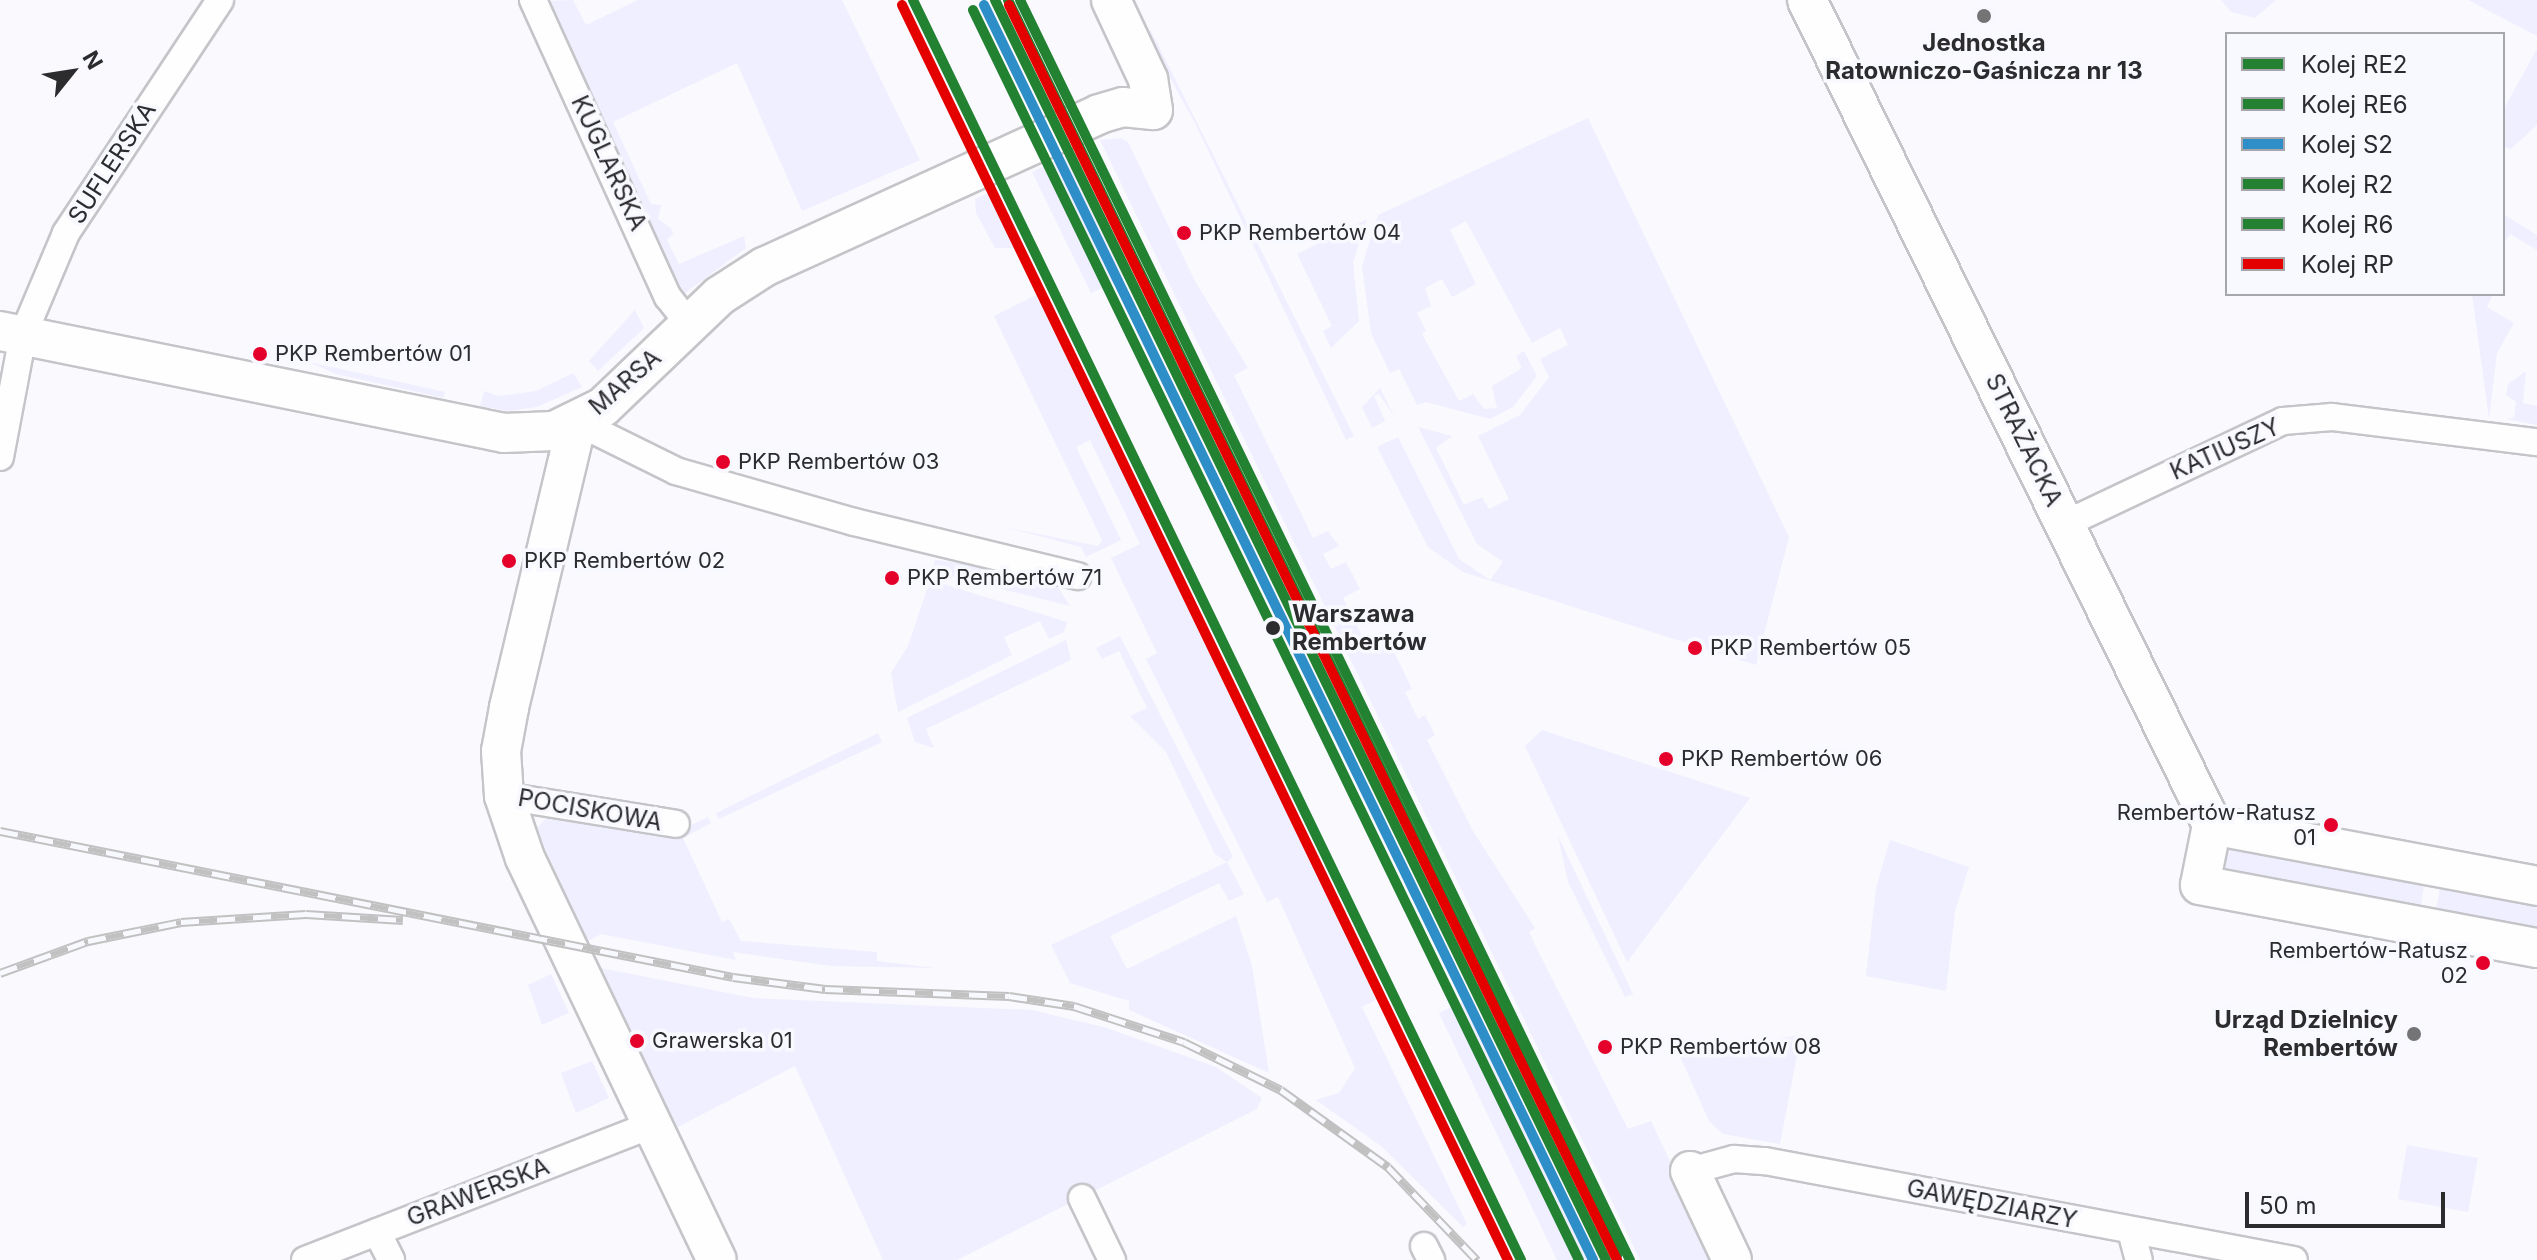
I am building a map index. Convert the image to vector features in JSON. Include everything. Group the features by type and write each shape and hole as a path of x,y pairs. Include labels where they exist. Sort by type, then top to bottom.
{"street":[{"name":"SUFLERSKA","path":"0,457 11,333 66,233 220,0"},
{"name":"KUGLARSKA","path":"533,0 668,297 688,323"},
{"name":"MARSA","path":"11,333 504,433 539,435 577,422 623,391 688,323 736,284 795,251 1099,114 1123,107 1153,110 1148,79 1111,0"},
{"name":"STRAŻACKA","path":"1807,0 2212,825"},
{"name":"KATIUSZY","path":"2065,524 2283,421 2332,417 2537,442"},
{"path":"717,1260 525,858 504,796 501,751 509,708 577,422 676,471 854,522 1078,576"},
{"name":"POCISKOWA","path":"504,796 676,824"},
{"path":"2537,886 2212,825 2200,885 2537,948"},
{"name":"GRAWERSKA","path":"305,1260 652,1125"},
{"name":"GAWĘDZIARZY","path":"1690,1171 1734,1159 1765,1161 2294,1260"},
{"path":"1690,1171 1732,1260"},
{"path":"1082,1198 1112,1260"},
{"path":"2131,1231 2139,1260"},
{"path":"377,1232 391,1260"}],"shaded area":[{"path":"573,0 586,25 638,0 842,0 920,160 802,211 737,63 613,122 651,204 661,205 658,219 671,228 673,234 667,240 679,264 744,236 746,248 680,297 546,1"},
{"path":"2221,0 2276,0 2255,18 2231,12"},
{"path":"2468,0 2537,0 2537,36"},
{"path":"1151,31 1354,436 1346,440 1195,123 1145,33"},
{"path":"2537,49 2537,125 2511,149 2505,148 2505,106"},
{"path":"1588,118 1789,537 1756,665 1463,572 1428,547 1377,447 1398,437 1459,559 1490,580 1503,562 1477,544 1418,427 1452,436 1436,448 1464,505 1482,497 1489,509 1509,499 1478,436 1520,415 1549,377 1540,359 1568,345 1560,328 1532,343 1466,221 1450,230 1476,284 1452,297 1442,279 1425,288 1431,306 1417,313 1426,331 1422,334 1459,401 1473,394 1484,409 1497,408 1492,386 1522,368 1516,356 1524,351 1537,376 1513,407 1490,419 1426,402 1417,405 1399,369 1390,373 1371,333 1362,266 1378,215"},
{"path":"1121,138 1128,142 1195,281 1248,368 1234,375 1313,538 1328,531 1339,546 1323,554 1331,569 1346,562 1360,589 1343,598 1364,640 1384,631 1412,689 1405,692 1418,719 1425,715 1435,735 1427,740 1473,831 1535,928 1529,932 1628,1129 1651,1121 1717,1260 1640,1260 1100,140"},
{"path":"1065,156 1124,278 1091,293 1032,172"},
{"path":"997,189 1381,997 1362,1007 1467,1224 1463,1227 1381,1146 1316,1100 1339,1093 1355,1068 1278,897 1267,902 1146,659 1157,653 1111,558 1140,544 1090,440 1076,447 1121,540 1086,557 1081,547 1004,527 1098,546 1102,540 994,316 1040,293 1018,248 995,248 976,213 975,199"},
{"path":"2505,215 2537,235 2537,250 2510,234 2505,242"},
{"path":"1367,219 1353,263 1359,321 1331,348 1323,331 1332,326 1297,254"},
{"path":"2472,296 2492,296 2487,307 2514,323 2497,353 2489,419"},
{"path":"635,310 644,328 598,371 589,361"},
{"path":"309,362 445,392 444,398 336,374"},
{"path":"2526,371 2523,403 2537,406 2537,425 2507,419 2514,417 2516,402 2506,395 2508,384"},
{"path":"573,373 582,387 537,407 508,411 480,406 484,391 498,396 536,391"},
{"path":"1380,388 1394,416 1379,394 1374,396 1385,421 1372,428 1362,407"},
{"path":"935,560 1000,568 1056,584 1070,606 931,571"},
{"path":"930,580 1067,622 1064,632 1049,639 1040,621 1004,637 1012,655 898,712 891,673 908,646"},
{"path":"1120,636 1233,857 1227,862 1215,854 1166,752 1130,716 1147,708 1119,651 1102,659 1096,648"},
{"path":"1066,640 1071,660 926,729 934,748 915,742 907,718"},
{"path":"1542,730 1750,798 1627,962 1525,746"},
{"path":"878,733 882,742 719,819 716,813"},
{"path":"548,816 677,832 708,817 711,823 683,838 722,922 729,919 741,941 877,952 877,961 935,968 831,966 733,952 736,960 601,934 588,941 536,829"},
{"path":"1558,836 1633,994 1625,997 1568,882"},
{"path":"1890,840 1969,867 1955,911 1946,991 1866,976 1876,888"},
{"path":"2234,845 2425,880 2420,911 2231,876 2221,869 2224,851"},
{"path":"1227,862 1244,894 1229,901 1219,883 1110,936 1127,969 1236,916 1252,966 1269,1073 1129,1010 1129,1001 1070,983 1051,945"},
{"path":"2441,883 2537,901 2537,933 2435,914"},
{"path":"601,968 753,998 1032,1010 1107,1028 1216,1067 1262,1098 1257,1109 957,1260 883,1260 795,1066 676,1128"},
{"path":"551,974 569,1013 542,1025 528,985"},
{"path":"1469,999 1594,1260 1557,1260 1439,1013"},
{"path":"1801,1035 1780,1144 1723,1134 1709,1121 1679,1054"},
{"path":"592,1061 609,1098 576,1113 561,1073"},
{"path":"2407,1145 2478,1158 2468,1212 2398,1199"}],"railway":[{"path":"0,831 733,977 825,989 1009,996 1074,1006 1184,1042 1281,1090 1388,1167 1477,1260"},
{"path":"0,973 88,941 181,922 306,914 403,920"}],"rail line":[{"name":"RE2","path":"913,0 1521,1260"},
{"name":"RE6","path":"995,0 1606,1260"},
{"name":"R2","path":"1008,0 1617,1255"},
{"name":"RE2","path":"1020,0 1630,1260"},
{"name":"RP","path":"902,5 1508,1260"},
{"name":"S2","path":"984,5 1593,1260"},
{"name":"RP","path":"1009,5 1617,1260"},
{"name":"R6","path":"973,10 1579,1260"}],"place":[{"name":"Jednostka Ratowniczo-Gaśnicza nr 13","path":"1984,16"},
{"name":"PKP Rembertów 04","path":"1184,233"},
{"name":"PKP Rembertów 01","path":"260,354"},
{"name":"PKP Rembertów 03","path":"723,462"},
{"name":"PKP Rembertów 02","path":"509,561"},
{"name":"PKP Rembertów 71","path":"892,578"},
{"name":"Warszawa Rembertów","path":"1273,628"},
{"name":"PKP Rembertów 05","path":"1695,648"},
{"name":"PKP Rembertów 06","path":"1666,759"},
{"name":"Rembertów-Ratusz 01","path":"2331,825"},
{"name":"Rembertów-Ratusz 02","path":"2483,963"},
{"name":"Urząd Dzielnicy Rembertów","path":"2414,1034"},
{"name":"Grawerska 01","path":"637,1041"},
{"name":"PKP Rembertów 08","path":"1605,1047"}]}
